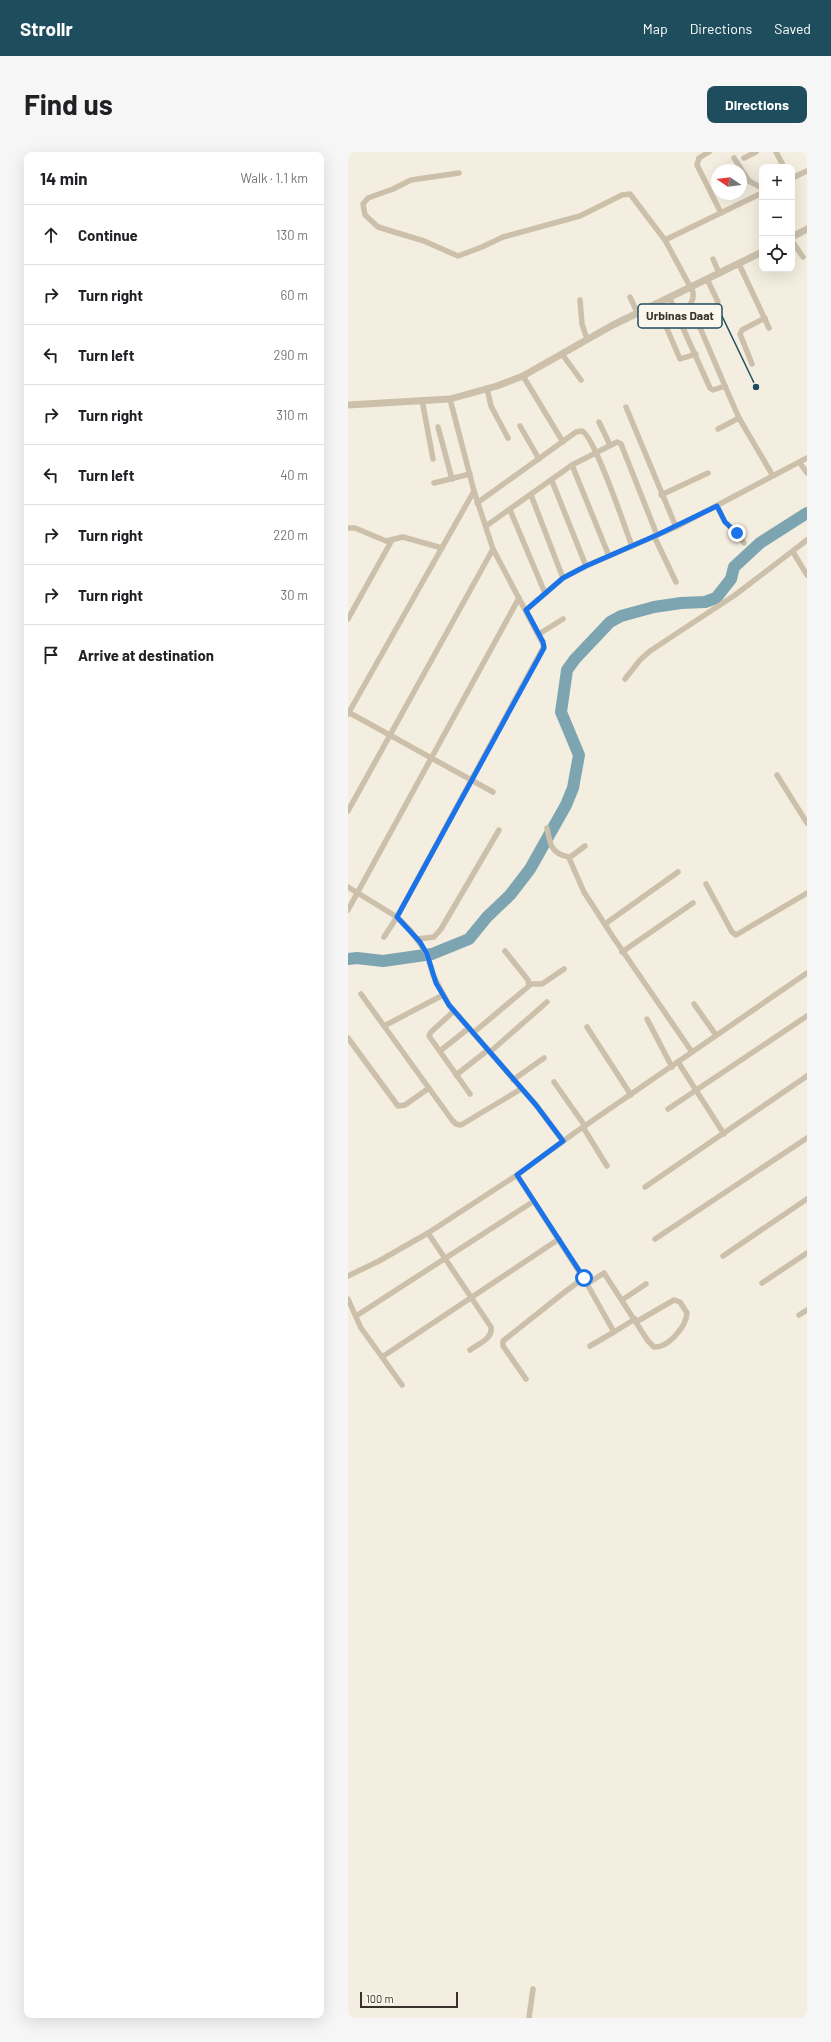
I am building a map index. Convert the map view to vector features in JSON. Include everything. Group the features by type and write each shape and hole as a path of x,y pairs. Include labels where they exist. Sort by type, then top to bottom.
{"street":[{"path":"709,152 699,158 697,164 721,213"},
{"path":"744,158 756,152"},
{"path":"776,152 782,164"},
{"path":"734,158 749,181 759,186"},
{"path":"795,177 807,171"},
{"path":"459,173 411,180 393,189 368,198 363,204 364,215 378,227 424,241 458,256 503,237 580,216 629,193 665,240 690,288 693,298 689,308 739,418 773,476"},
{"path":"665,240 759,194"},
{"path":"794,236 807,229"},
{"path":"795,245 803,257"},
{"path":"348,405 450,399 523,376 637,312 690,288 759,254"},
{"path":"713,259 719,273"},
{"path":"739,264 769,328"},
{"path":"707,279 718,302"},
{"path":"630,297 637,312"},
{"path":"669,297 696,354 710,388 713,390 725,386"},
{"path":"580,300 582,324 587,339"},
{"path":"656,303 680,359 696,354"},
{"path":"752,364 741,332 748,326 765,318"},
{"path":"562,354 581,380"},
{"path":"523,376 563,442"},
{"path":"487,388 491,406 508,438"},
{"path":"384,936 397,917 544,646 493,549 474,491 450,399"},
{"path":"422,400 433,459"},
{"path":"626,407 661,495 676,527"},
{"path":"718,429 739,418"},
{"path":"600,422 610,445"},
{"path":"520,426 539,459"},
{"path":"438,427 452,479"},
{"path":"478,503 576,432 582,431 586,433 596,452 632,546"},
{"path":"486,526 572,466 617,442 621,444 656,536 676,582"},
{"path":"526,610 563,578 586,566 676,527 807,458"},
{"path":"800,463 807,473"},
{"path":"572,466 609,556"},
{"path":"661,495 708,473"},
{"path":"434,483 470,474"},
{"path":"552,481 586,566"},
{"path":"474,491 348,713 493,792"},
{"path":"531,495 563,578"},
{"path":"717,506 725,522 737,533 744,543"},
{"path":"510,510 545,594"},
{"path":"348,528 355,528 386,541 403,537 412,538 442,548"},
{"path":"348,619 392,540"},
{"path":"625,679 640,660 650,651 735,595 807,540"},
{"path":"348,811 493,549"},
{"path":"793,552 807,576"},
{"path":"348,910 520,598"},
{"path":"539,634 563,619"},
{"path":"777,775 807,823"},
{"path":"547,828 552,849 559,855 569,857 585,846"},
{"path":"419,941 434,936 441,929 499,830"},
{"path":"569,857 569,861 582,887 622,952 692,1052"},
{"path":"605,924 678,872"},
{"path":"706,884 732,932 736,935 807,893"},
{"path":"348,887 397,917 419,941 428,958 433,975 443,995 454,1011 521,1089 563,1141"},
{"path":"622,952 693,903"},
{"path":"505,951 530,984"},
{"path":"440,1051 471,1031 520,995 530,984 542,984 564,969"},
{"path":"348,1276 428,1233 517,1175 584,1126 807,974"},
{"path":"361,994 452,1120 460,1125 521,1089"},
{"path":"384,1026 443,995"},
{"path":"456,1075 489,1051 547,1002"},
{"path":"694,1004 716,1035"},
{"path":"454,1011 430,1033 431,1040 470,1094"},
{"path":"668,1109 807,1016"},
{"path":"647,1019 672,1067"},
{"path":"587,1027 631,1095"},
{"path":"348,1038 398,1106 405,1105 429,1088"},
{"path":"513,1080 544,1058"},
{"path":"678,1062 724,1134"},
{"path":"645,1187 807,1076"},
{"path":"554,1082 584,1126 607,1166"},
{"path":"655,1239 807,1138"},
{"path":"517,1175 586,1281 614,1332"},
{"path":"723,1256 807,1199"},
{"path":"356,1316 534,1201"},
{"path":"428,1233 488,1322 491,1332 489,1337 470,1350"},
{"path":"382,1357 559,1239"},
{"path":"762,1283 807,1253"},
{"path":"526,1379 503,1346 503,1342 566,1290 604,1273 636,1320 648,1341 656,1347 678,1333 687,1313 680,1302 674,1300 636,1320 614,1332 590,1346"},
{"path":"622,1300 646,1284"},
{"path":"348,1299 361,1328 402,1385"},
{"path":"799,1315 807,1310"},
{"path":"529,2018 533,1989"}],"waterway":[{"path":"348,959 357,958 383,961 432,954 469,939 487,917 510,895 530,869 566,805 573,788 579,755 561,712 567,670 575,659 610,622 621,616 654,607 681,603 705,602 716,598 731,579 734,567 760,543 807,513"}],"place":[{"name":"Urbinas Daat","path":"756,387"}],"route":[{"path":"584,1278 517,1175 563,1141 536,1105 449,1005 436,983 427,954 420,942 411,930 397,917 544,648 543,642 526,610 563,578 586,566 676,527 717,506 722,518 737,533"}]}
